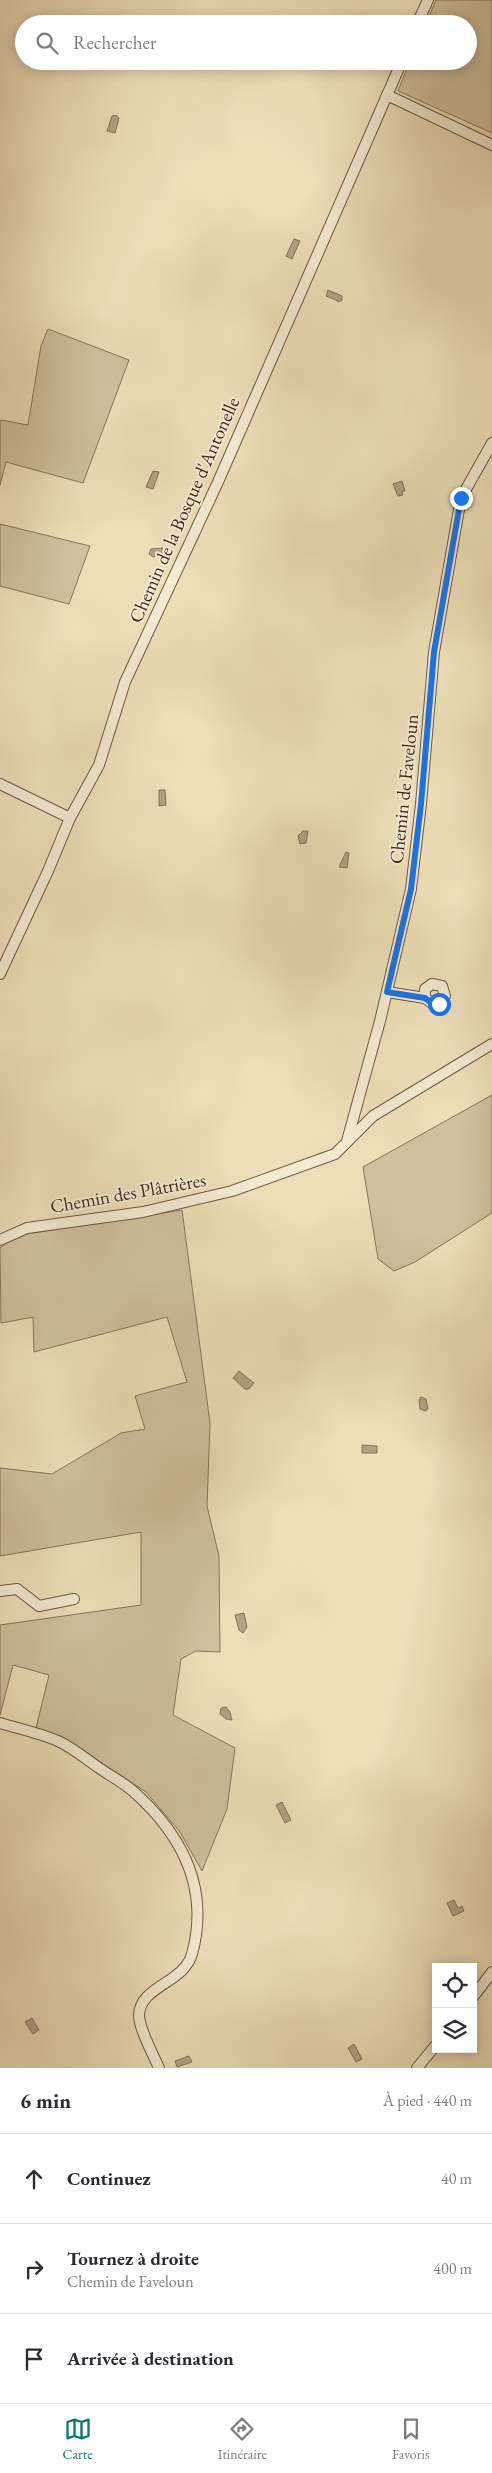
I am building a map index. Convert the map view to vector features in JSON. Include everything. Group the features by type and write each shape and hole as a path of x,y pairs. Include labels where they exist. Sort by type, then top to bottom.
{"street":[{"path":"422,15 428,0"},
{"name":"Chemin de la Bosque d'Antonelle","path":"0,974 48,872 70,818 99,765 125,682 218,482 398,70"},
{"path":"388,95 492,146"},
{"name":"Chemin de Faveloun","path":"347,1141 387,992 411,889 421,804 434,652 461,498 492,443"},
{"path":"0,784 70,818"},
{"path":"387,992 425,998"},
{"name":"Chemin des Plâtrières","path":"0,1240 27,1228 143,1212 232,1191 335,1154 373,1116 492,1044"},
{"path":"0,1592 17,1589 41,1606 74,1599"},
{"path":"0,1723 40,1734 60,1742 133,1791 178,1843 191,1867 197,1903 192,1953 184,1969 175,1978 149,1994 142,2003 139,2015 147,2042 159,2068"},
{"path":"477,1992 492,1972"},
{"path":"417,2068 432,2050"}],"shaded area":[{"path":"436,0 492,0 492,133 398,91 406,70 477,70 477,15 430,15"},
{"path":"116,115 119,118 115,133 107,131 112,116"},
{"path":"294,239 300,241 292,259 286,256"},
{"path":"328,290 342,296 342,300 340,302 326,296"},
{"path":"48,329 129,360 83,483 6,462 0,485 0,422 1,420 28,425 41,346"},
{"path":"153,471 159,472 153,489 146,487"},
{"path":"402,481 405,491 402,491 403,495 398,496 393,484"},
{"path":"0,524 90,546 69,604 0,586"},
{"path":"163,548 164,555 153,557 149,554 151,549"},
{"path":"159,790 165,790 166,805 159,806"},
{"path":"303,831 308,831 306,843 300,844 298,836"},
{"path":"346,852 349,853 347,868 339,867"},
{"path":"492,1095 492,1213 415,1262 394,1271 378,1259 363,1167"},
{"path":"182,1210 210,1423 207,1506 219,1556 220,1652 196,1651 181,1659 173,1715 235,1748 227,1809 202,1871 180,1832 146,1792 63,1738 36,1728 49,1675 13,1665 0,1715 0,1625 141,1605 141,1532 0,1556 0,1468 52,1474 121,1433 145,1429 135,1396 187,1382 167,1317 34,1352 33,1317 1,1323 0,1248 7,1241 26,1234"},
{"path":"239,1371 254,1383 249,1389 245,1389 233,1378"},
{"path":"421,1397 426,1399 428,1409 425,1411 420,1409 419,1400"},
{"path":"362,1445 377,1446 377,1453 362,1453"},
{"path":"244,1613 247,1627 243,1633 239,1630 235,1615"},
{"path":"226,1707 230,1712 232,1720 226,1719 220,1714 221,1708"},
{"path":"282,1802 291,1820 285,1823 276,1805"},
{"path":"454,1900 458,1908 462,1906 464,1911 453,1916 447,1903"},
{"path":"32,2018 39,2030 33,2034 25,2022"},
{"path":"354,2044 362,2059 356,2062 348,2048"},
{"path":"189,2056 192,2062 177,2067 175,2061"}],"route":[{"path":"439,1004 433,1004 425,998 387,992 411,889 421,804 434,652 461,498"}]}
